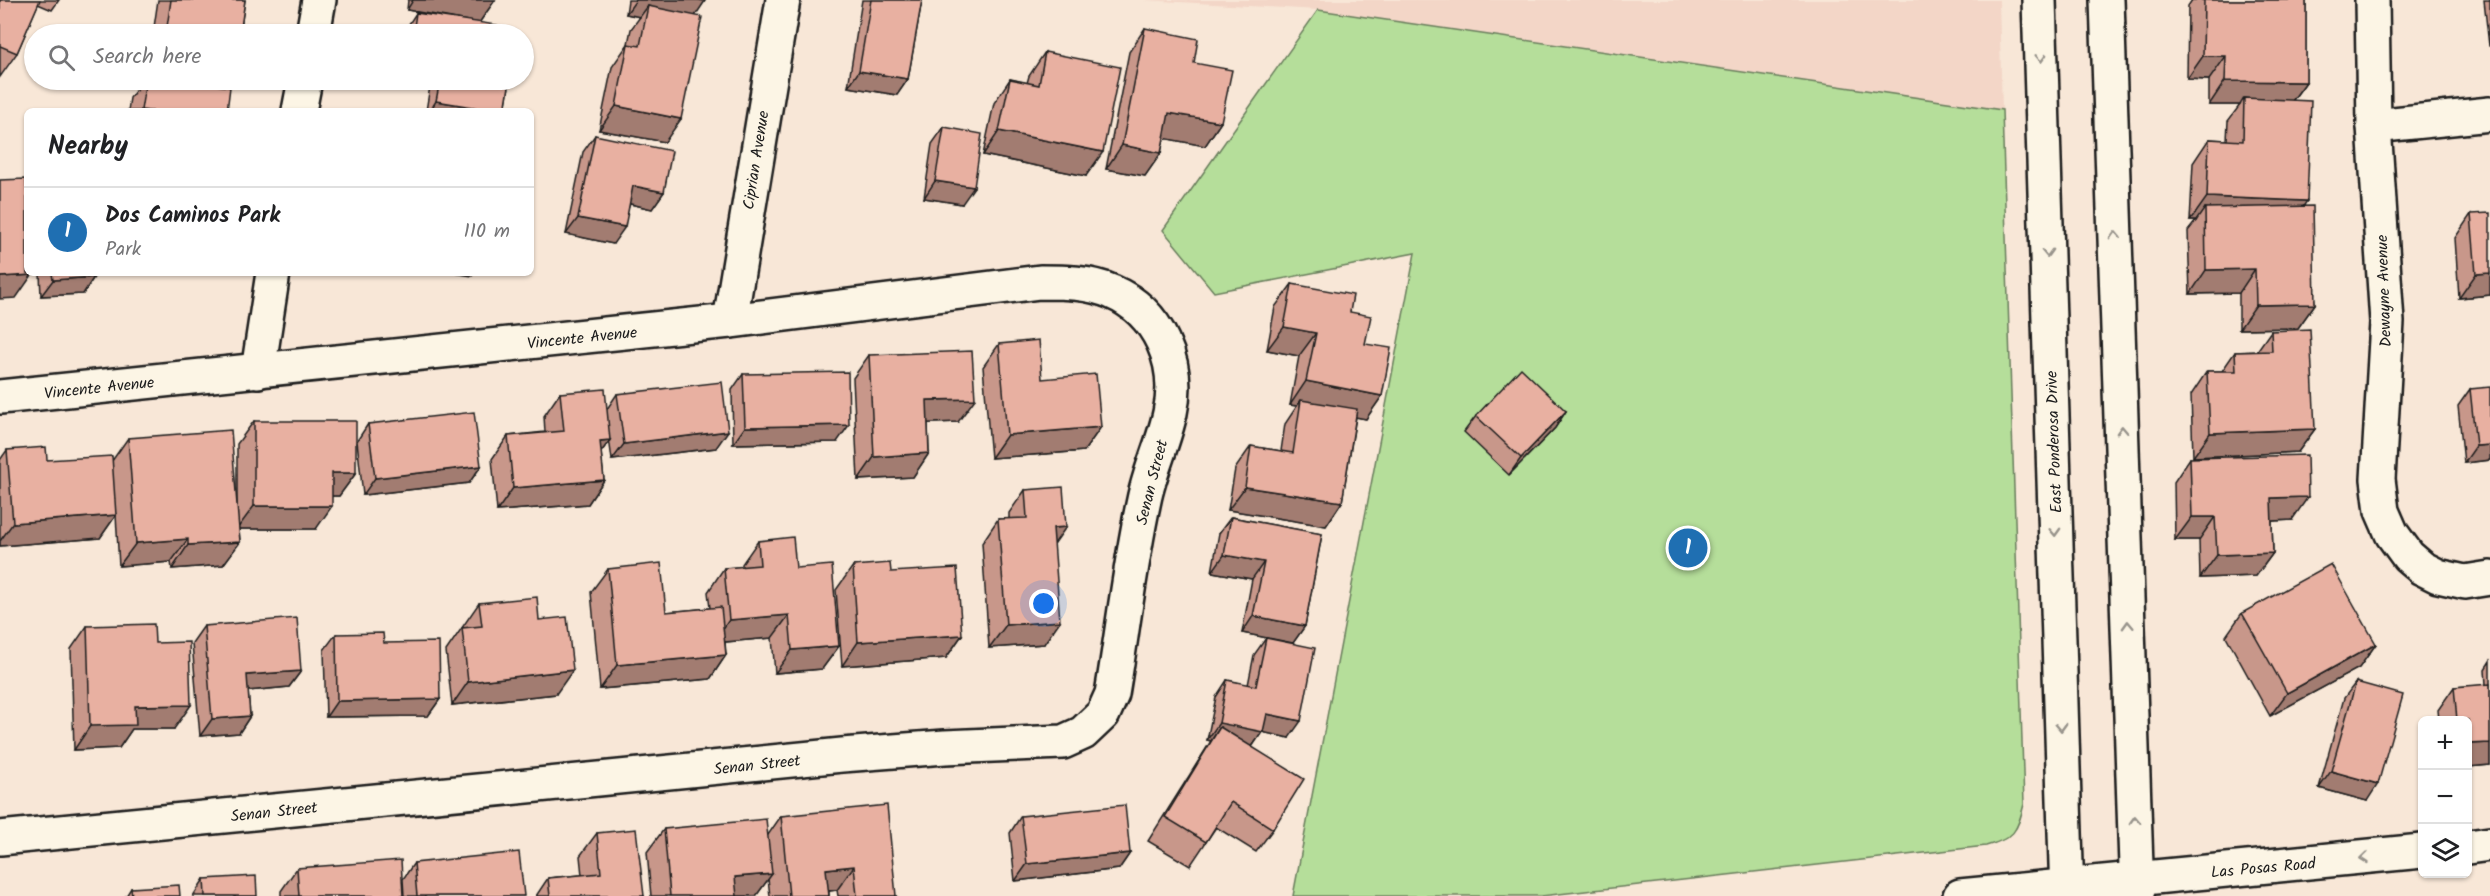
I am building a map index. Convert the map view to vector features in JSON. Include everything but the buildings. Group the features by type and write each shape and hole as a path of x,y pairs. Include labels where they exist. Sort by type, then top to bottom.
{"street":[{"path":"315,24 320,0"},
{"name":"Ciprian Avenue","path":"730,321 783,0"},
{"name":"East Ponderosa Drive","path":"2039,0 2066,890"},
{"path":"2107,0 2137,887"},
{"name":"Dewayne Avenue","path":"2372,0 2374,126 2387,322 2378,479 2382,511 2392,534 2408,556 2422,568 2438,576 2465,582 2490,578"},
{"path":"299,108 302,90"},
{"path":"2374,126 2490,114"},
{"path":"258,371 273,276"},
{"name":"Vincente Avenue","path":"0,397 730,321 1040,282 1072,282 1111,291 1129,301 1153,323"},
{"name":"Senan Street","path":"0,838 842,755 945,747 1063,742 1083,733 1103,714 1112,694 1144,499 1170,412 1174,381 1168,350 1153,323"},
{"path":"2472,846 2490,844"},
{"name":"Las Posas Road","path":"1960,896 2137,887 2418,851"}],"shaded area":[{"path":"1144,0 1999,0 2002,110 1318,10"}],"green space":[{"path":"1318,10 2002,110 2024,804 2013,833 2003,840 1986,846 1541,896 1293,896 1415,253 1214,292 1163,230"}],"place":[{"name":"Dos Caminos Park","path":"1688,548"}]}
